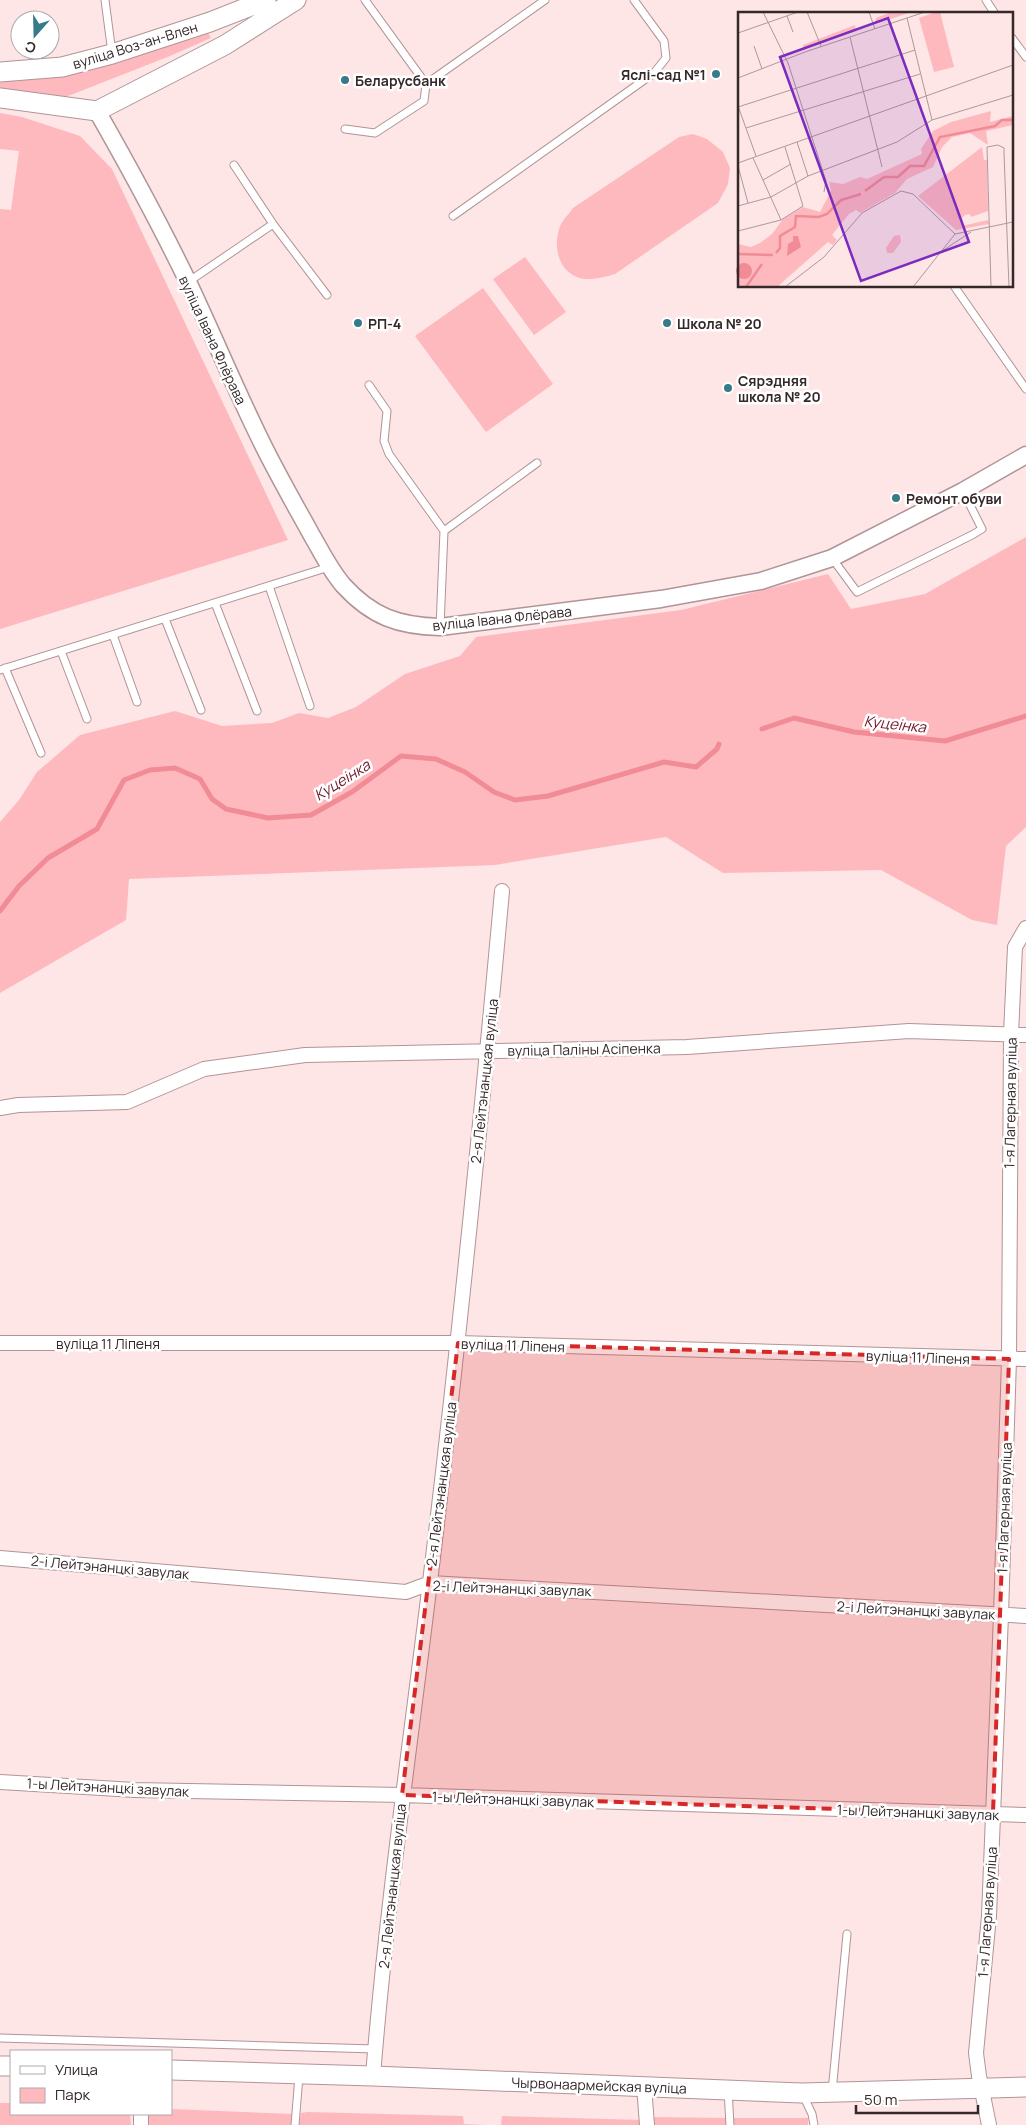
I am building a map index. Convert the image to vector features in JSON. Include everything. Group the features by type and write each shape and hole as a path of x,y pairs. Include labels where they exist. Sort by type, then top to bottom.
{"main road":[{"name":"вуліца Воз-ан-Влен","path":"0,72 62,67 112,54 210,22 266,0"},
{"path":"0,98 97,111 225,45 296,0"},
{"name":"Чырвонаармейская вуліца","path":"172,2070 802,2093 1026,2087"}],"street":[{"name":"вуліца Івана Флёрава","path":"97,111 187,282 236,391 286,490 330,567 342,585 357,599 382,617 396,623 416,627 440,628 661,599 761,581 832,558 963,491 1026,455"},
{"name":"2-я Лейтэнанцкая вуліца","path":"373,2076 402,1795 430,1583 458,1343 502,891"},
{"name":"1-я Лагерная вуліца","path":"989,2125 976,2054 989,1916 1001,1615 1009,1360 1011,1034 1016,947 1026,928"},
{"name":"вуліца Паліны Асіпенка","path":"0,1108 18,1105 127,1102 204,1070 305,1055 687,1047 909,1031 1026,1034"},
{"name":"вуліца 11 Ліпеня","path":"0,1343 458,1343 1026,1359"},
{"name":"2-і Лейтэнанцкі завулак","path":"0,1558 406,1592 430,1583 1026,1616"},
{"name":"1-ы Лейтэнанцкі завулак","path":"0,1782 135,1790 402,1795 1026,1815"},
{"path":"644,2086 647,2125"}],"lane":[{"path":"105,0 112,54"},
{"path":"345,129 375,133 424,101 426,84 365,0"},
{"path":"426,84 545,0"},
{"path":"453,216 654,73 666,58 664,41 634,0"},
{"path":"986,0 994,12"},
{"path":"1014,41 1026,57"},
{"path":"234,165 273,224 327,295"},
{"path":"187,282 273,224"},
{"path":"955,288 1026,389"},
{"path":"369,385 387,411 384,441 389,454 444,531 440,628"},
{"path":"444,531 537,463"},
{"path":"832,558 857,592 972,535 982,529 963,491"},
{"path":"41,753 3,669 330,567"},
{"path":"269,586 310,706"},
{"path":"215,602 257,711"},
{"path":"165,619 201,710"},
{"path":"113,635 137,702"},
{"path":"61,651 87,719"},
{"path":"832,2092 847,1934"},
{"path":"0,2038 375,2049"},
{"path":"294,2125 299,2074"},
{"path":"728,2090 730,2125"},
{"path":"802,2093 812,2114 814,2125"}],"highlighted area":[{"path":"458,1343 1009,1359 993,1814 402,1795"}],"green space":[{"path":"207,31 211,38 63,98 0,90 0,79"},
{"path":"0,113 22,117 80,136 112,169 288,540 0,629 0,209 11,210 19,151 0,149"},
{"path":"693,134 707,139 723,152 730,168 728,184 718,203 615,274 586,279 570,273 565,268 558,254 557,239 561,224 573,208 679,137"},
{"path":"525,257 566,312 534,335 493,279"},
{"path":"483,288 553,384 486,432 415,336"},
{"path":"1026,537 1026,827 1006,846 997,925 972,920 881,870 723,873 666,837 495,865 129,879 126,920 0,993 0,822 19,800 37,772 80,735 175,711 222,726 272,723 299,713 328,718 356,707 405,674 460,656 476,637 681,610 828,574 851,609 925,594"},
{"path":"0,2103 10,2103 10,2115 130,2115 131,2125 0,2125"},
{"path":"172,2109 292,2114 291,2125 145,2125 148,2115 172,2115"},
{"path":"301,2113 463,2116 464,2124 485,2125 299,2125"},
{"path":"502,2116 643,2120 644,2125 501,2125"},
{"path":"649,2117 727,2118 728,2125 649,2125"},
{"path":"733,2118 808,2118 808,2125 733,2125"}],"waterway":[{"name":"Куцеінка","path":"762,729 794,718 854,732 945,741 1026,716"},
{"name":"Куцеінка","path":"0,911 19,886 48,858 97,829 124,780 150,770 175,768 200,779 212,799 226,809 268,818 311,815 352,792 401,756 436,759 465,772 494,792 515,800 548,796 664,762 696,767 717,749 719,744"}],"place":[{"name":"Яслі-сад №1","path":"716,74"},
{"name":"Беларусбанк","path":"345,80"},
{"name":"РП-4","path":"358,323"},
{"name":"Школа № 20","path":"667,323"},
{"name":"Сярэдняя школа № 20","path":"728,388"},
{"name":"Ремонт обуви","path":"896,498"}]}
